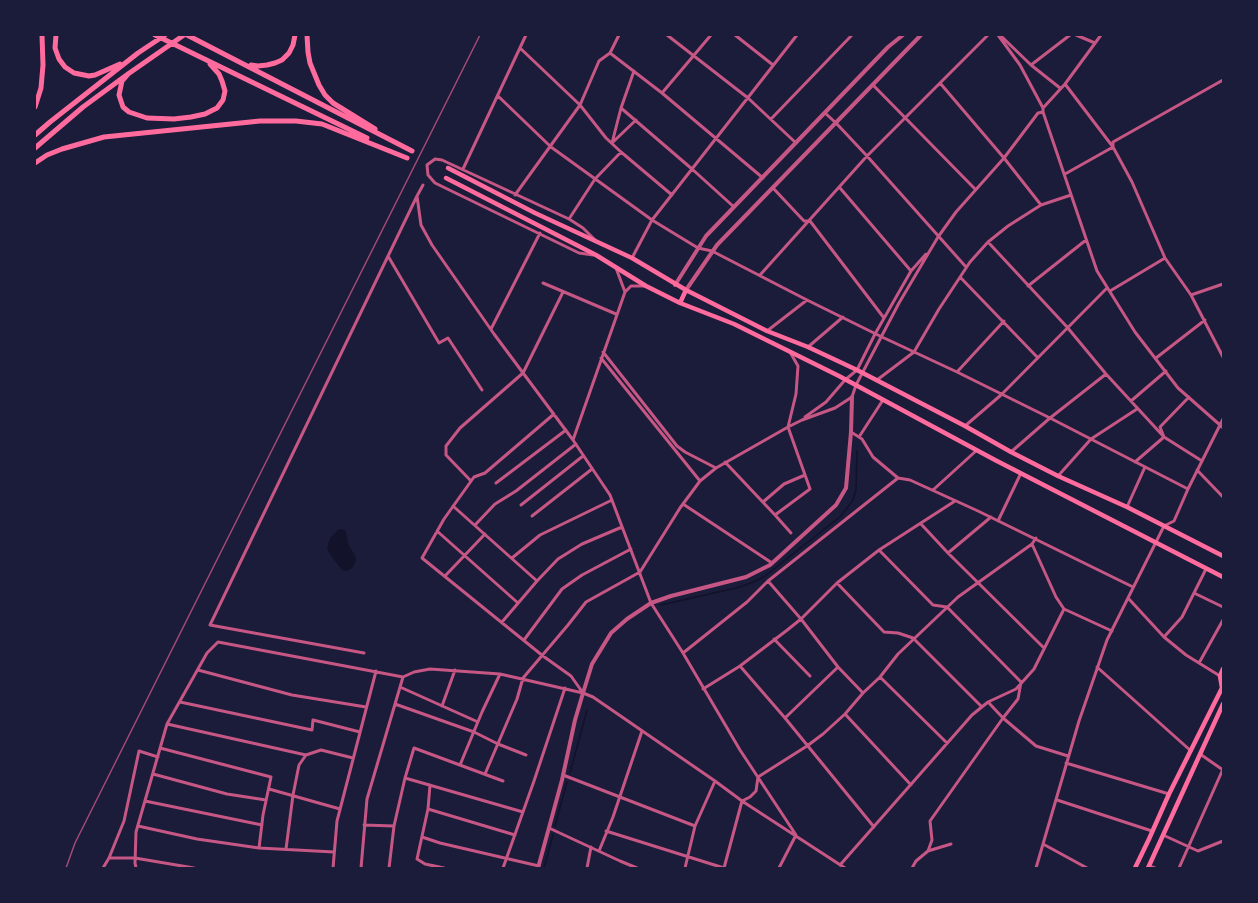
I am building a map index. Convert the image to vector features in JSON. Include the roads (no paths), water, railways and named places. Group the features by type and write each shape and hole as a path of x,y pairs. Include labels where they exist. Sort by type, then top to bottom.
{"highway":[{"path":"35,107 40,88 43,65 42,35"},
{"path":"56,35 55,48 59,59 65,67 74,73 89,76 116,66 165,35"},
{"path":"35,163 47,155 62,149 104,137 260,122 296,121 322,124 407,158 156,35"},
{"path":"35,148 83,107 184,35"},
{"path":"188,35 412,151 333,103 319,85 310,63 307,35"},
{"path":"244,63 258,66 267,65 282,60 293,46 295,35"},
{"path":"35,135 138,53"},
{"path":"128,74 122,81 119,94 123,107 129,112 147,118 168,119 191,117 205,114 217,108 223,100 225,91 222,81 214,68 204,59"}],"main road":[{"path":"448,168 535,213 632,258 675,285 767,330 857,370 862,374 965,426 1058,476 1127,507 1222,554"},
{"path":"446,178 596,255 646,286 680,303 734,324 856,385 977,450 1223,577"},
{"path":"680,303 686,290"},
{"path":"1135,868 1169,794 1223,687 1220,676 1223,669"},
{"path":"1149,867 1223,704"}],"street":[{"path":"463,169 526,35"},
{"path":"515,195 580,105 599,61 610,53 619,35"},
{"path":"667,35 748,98 797,143"},
{"path":"662,94 711,35"},
{"path":"734,35 773,65"},
{"path":"632,258 652,220 797,35"},
{"path":"771,119 852,35"},
{"path":"675,285 706,236 888,47 903,35"},
{"path":"686,290 712,251 921,35"},
{"path":"760,275 868,156 988,35"},
{"path":"999,35 1031,65 1060,88"},
{"path":"999,35 1020,65 1043,108 1097,271 1135,332 1178,388 1189,396 1223,428"},
{"path":"1031,65 1070,35"},
{"path":"1076,35 1095,43"},
{"path":"1043,108 1065,84 1101,35"},
{"path":"520,48 580,105 621,152 672,195"},
{"path":"610,53 634,71 763,178"},
{"path":"612,143 621,108 634,71"},
{"path":"1065,174 1113,147 1114,142 1223,80"},
{"path":"940,83 1004,158 1041,205"},
{"path":"1065,84 1113,147 1132,182 1165,258 1191,295 1223,357"},
{"path":"872,85 975,189"},
{"path":"498,96 551,147 652,220 698,248 712,251 806,300 1050,418 1188,489"},
{"path":"621,108 734,207"},
{"path":"422,837 447,845 507,858 538,867 563,775 575,720 592,664 612,633 627,619 651,603 670,596 746,577 772,563 836,505 846,488 851,432 852,397 856,385 899,303 938,236 956,212 1004,158 1038,114 1044,112"},
{"path":"825,113 868,156 966,267"},
{"path":"612,143 636,120"},
{"path":"569,219 595,180 621,152"},
{"path":"596,255 579,253 435,183 428,175 427,165 435,159 442,160 463,169 515,195 569,219 583,228 599,243"},
{"path":"364,653 210,625 423,185"},
{"path":"773,188 804,222 810,220"},
{"path":"840,188 911,271"},
{"path":"876,381 914,352 966,267 988,242 1008,226 1041,205 1071,195"},
{"path":"417,196 421,225 432,245 490,329 576,444 612,500 651,603 683,653 703,689 796,835"},
{"path":"810,220 884,318"},
{"path":"490,329 540,233"},
{"path":"1028,286 1086,240"},
{"path":"988,242 1067,327 1106,374 1164,437 1202,461"},
{"path":"802,420 826,402 845,380 857,370 875,334 911,271 931,248"},
{"path":"388,256 439,343 448,338 482,390"},
{"path":"1110,291 1165,258"},
{"path":"616,268 625,292"},
{"path":"960,277 1038,358"},
{"path":"543,283 616,314"},
{"path":"1191,295 1223,284"},
{"path":"573,440 625,292 632,286 646,286"},
{"path":"965,426 1001,395 1107,288"},
{"path":"471,481 446,455 446,446 460,428 524,373 563,292"},
{"path":"767,330 806,300"},
{"path":"808,347 843,317"},
{"path":"1156,358 1205,320"},
{"path":"957,372 1004,322"},
{"path":"603,352 678,446 685,452 716,468"},
{"path":"775,515 810,489 788,427 796,394 798,366 790,352"},
{"path":"601,358 700,481"},
{"path":"1131,401 1166,371"},
{"path":"1011,452 1050,418 1106,374"},
{"path":"1164,437 1160,427 1189,396"},
{"path":"485,774 517,699 523,678 543,656 586,602 640,572 683,504 700,481 725,462 788,427 802,420 835,408 852,397"},
{"path":"859,437 883,400"},
{"path":"1058,476 1091,439 1137,409"},
{"path":"554,414 485,473 474,477 453,506 422,558 543,656 571,676 583,693"},
{"path":"1036,868 1068,756 1097,667 1112,631 1164,526 1174,521 1197,470 1223,419"},
{"path":"496,483 566,430"},
{"path":"851,432 862,439 873,458 898,478 910,480 998,520 1134,587"},
{"path":"1135,462 1164,437"},
{"path":"475,525 495,504 516,491 576,444"},
{"path":"933,490 977,450"},
{"path":"521,505 583,456"},
{"path":"725,462 791,533"},
{"path":"1127,507 1146,467"},
{"path":"532,516 592,469"},
{"path":"1197,470 1223,497"},
{"path":"998,520 1021,473"},
{"path":"763,502 784,484 805,475"},
{"path":"683,653 747,602 768,581 898,478"},
{"path":"512,558 540,535 612,500"},
{"path":"703,689 740,666 801,619 837,583 879,550 955,501"},
{"path":"683,504 772,563"},
{"path":"453,506 537,581"},
{"path":"948,553 991,517"},
{"path":"921,524 948,553 1044,648"},
{"path":"502,622 558,559 582,544 622,527"},
{"path":"437,531 518,603"},
{"path":"444,576 485,534"},
{"path":"606,831 724,868 742,801 750,797 756,791 758,777 807,746 845,714 863,693 880,677 913,638 958,597 1032,544 1036,538"},
{"path":"1032,544 1056,597 1064,609 1112,631"},
{"path":"524,640 562,589 582,575 631,549"},
{"path":"879,550 933,605 947,607 1022,682"},
{"path":"1164,637 1182,617 1206,569"},
{"path":"768,581 801,619 838,668 863,693"},
{"path":"837,583 884,632 898,633 913,638 982,707"},
{"path":"1194,593 1223,607"},
{"path":"1128,598 1164,637 1186,655 1220,676"},
{"path":"840,865 972,715 988,702 1016,689 1034,669 1064,609"},
{"path":"1199,663 1223,620"},
{"path":"774,639 810,676"},
{"path":"136,868 136,832 167,724 207,653 218,642 403,677 414,672 430,668 455,670 500,674 523,678 583,693 593,697 716,781 742,801 845,868"},
{"path":"740,666 785,718 874,827"},
{"path":"1097,667 1191,750"},
{"path":"785,718 838,668"},
{"path":"198,670 292,695 366,707"},
{"path":"442,706 455,670"},
{"path":"332,868 337,821 376,671"},
{"path":"460,765 500,674"},
{"path":"361,868 367,799 403,677"},
{"path":"880,677 947,744"},
{"path":"928,851 932,840 930,821 1018,699 1022,682"},
{"path":"400,687 478,722"},
{"path":"503,868 565,688"},
{"path":"180,702 312,730 313,720 360,732"},
{"path":"988,702 1003,718 1036,746 1068,756"},
{"path":"395,704 474,732 498,744 526,755"},
{"path":"845,714 911,785"},
{"path":"167,724 306,755 321,750 353,758"},
{"path":"599,851 620,796 642,731"},
{"path":"160,748 271,777 259,848"},
{"path":"389,868 394,826 404,778 414,748 503,781"},
{"path":"103,868 109,858 124,821 139,751 158,756"},
{"path":"1179,868 1223,770 1199,754"},
{"path":"286,850 293,795 299,765 306,755"},
{"path":"1066,763 1169,794"},
{"path":"153,774 227,794 266,800"},
{"path":"563,775 695,826"},
{"path":"404,778 523,812"},
{"path":"685,868 695,826 716,781"},
{"path":"430,785 428,809 417,859 425,866 444,868"},
{"path":"269,789 340,809"},
{"path":"1056,800 1152,831"},
{"path":"145,801 262,825"},
{"path":"428,809 515,835"},
{"path":"364,825 394,826"},
{"path":"138,826 197,839 259,848 334,852"},
{"path":"549,828 637,868"},
{"path":"779,868 796,835"},
{"path":"1163,835 1198,851 1223,841"},
{"path":"912,868 916,861 928,851 951,844"},
{"path":"1043,844 1087,868"},
{"path":"587,868 591,848"},
{"path":"109,858 135,858 194,868"},
{"path":"1149,867 1155,868"}],"waterway":[{"path":"661,605 740,587 765,576 841,516 853,500 856,490 857,451"},
{"path":"570,773 587,710"},
{"path":"555,826 567,782"},
{"path":"544,868 553,835"}],"railway":[{"path":"66,868 75,843 480,35"}]}
